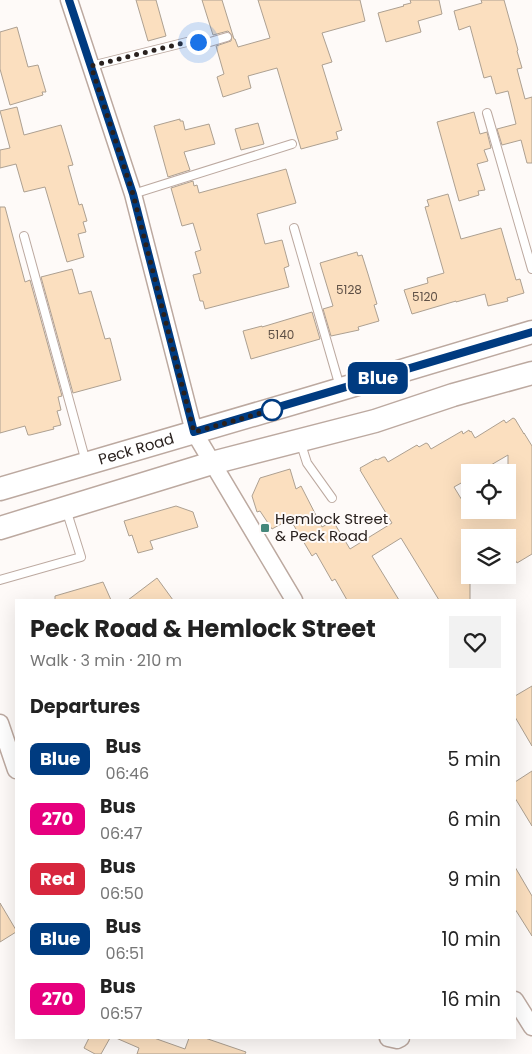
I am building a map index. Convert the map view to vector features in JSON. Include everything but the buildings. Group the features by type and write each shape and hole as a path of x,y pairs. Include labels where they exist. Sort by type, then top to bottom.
{"main road":[{"name":"Peck Road","path":"0,489 532,332"},
{"path":"0,528 212,463 375,421 453,395 532,372"}],"street":[{"path":"72,1 133,194 194,432 293,599"},
{"path":"0,723 15,767"},
{"path":"516,1002 532,1027"}],"lane":[{"path":"91,66 187,42 210,42 227,37"},
{"path":"487,113 532,269"},
{"path":"133,194 292,144"},
{"path":"294,228 341,389"},
{"path":"24,236 87,464"},
{"path":"299,440 307,463 332,498"},
{"path":"0,580 81,557 66,507"}],"bus line":[{"name":"Blue","path":"69,0 133,194 194,432 532,332"}],"place":[{"name":"Hemlock Street & Peck Road","path":"265,528"}],"route":[{"path":"198,42 187,42 91,66 133,194 194,432 279,408 272,410"}]}
